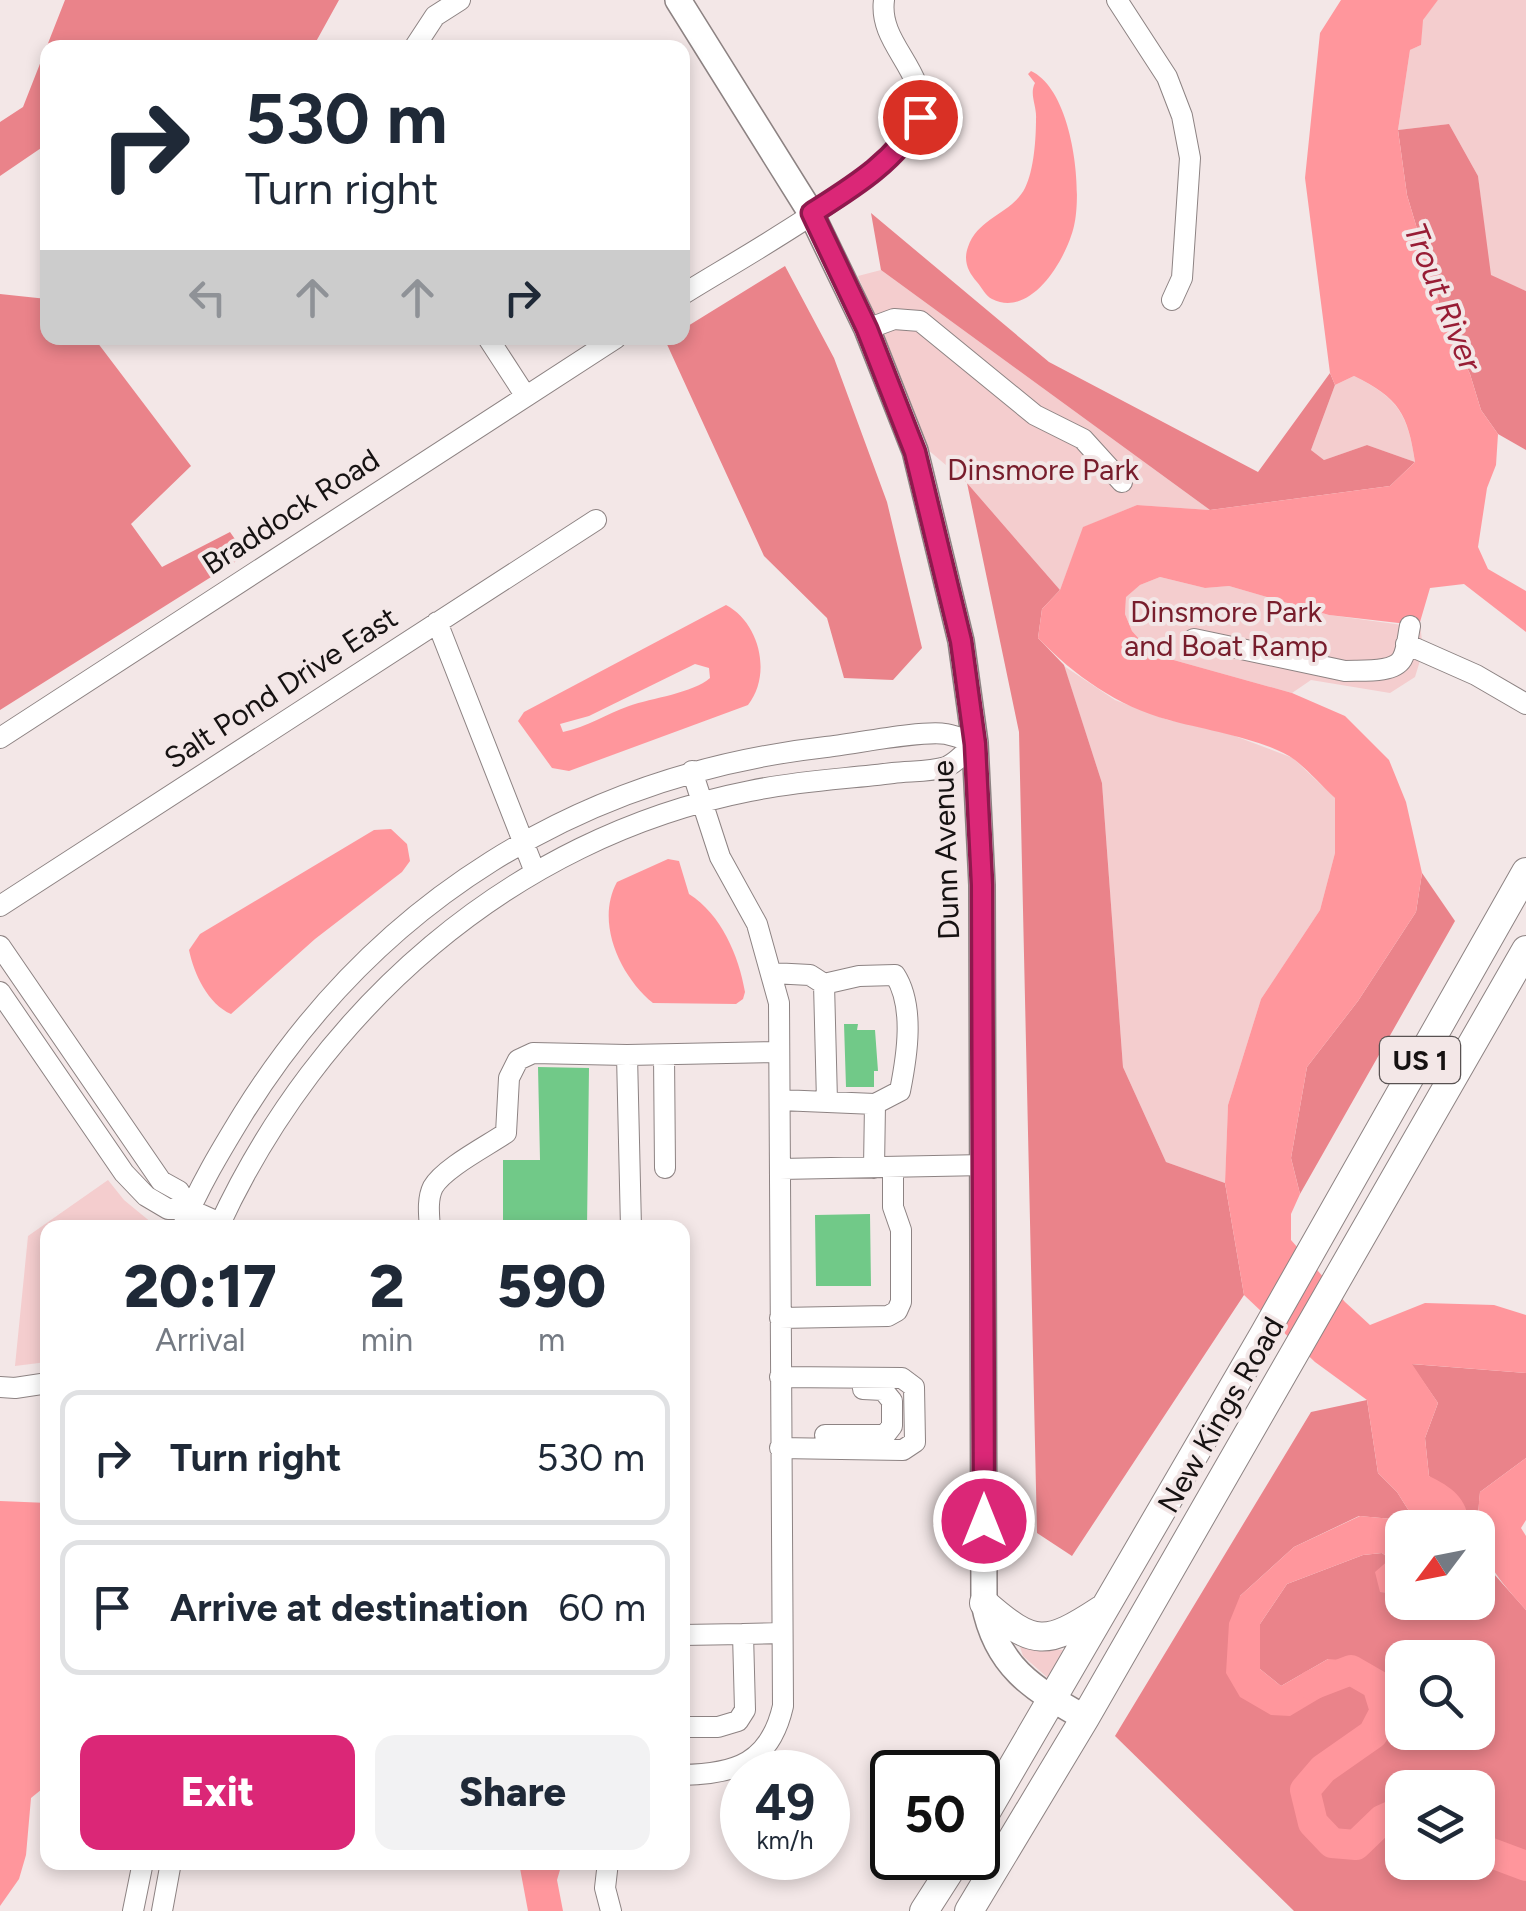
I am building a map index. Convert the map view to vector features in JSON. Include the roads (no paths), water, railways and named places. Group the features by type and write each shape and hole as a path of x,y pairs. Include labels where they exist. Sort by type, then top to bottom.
{"highway":[{"name":"New Kings Road","path":"1000,1789 1526,872"},
{"name":"New Kings Road","path":"969,1911 1085,1718 1525,954"},
{"path":"984,1603 1026,1634 1047,1638 1068,1632 1106,1606"},
{"path":"924,1911 944,1880"}],"main road":[{"name":"Dunn Avenue","path":"678,0 812,213 867,329 915,452 961,641 975,744 982,885 984,1603 989,1626 1010,1665 1052,1700 1085,1718"}],"street":[{"path":"419,40 435,16 460,0"},
{"path":"690,290 847,192 908,138 920,117 916,78 888,34 882,12 884,0"},
{"path":"1117,0 1167,77 1182,116 1190,158 1182,278 1172,300"},
{"path":"867,329 894,319 920,322 1035,414 1082,439 1122,482"},
{"path":"493,345 526,395"},
{"name":"Braddock Road","path":"0,738 605,345"},
{"name":"Salt Pond Drive East","path":"0,906 596,520"},
{"path":"437,622 535,872"},
{"path":"1194,639 1345,671 1393,666 1402,660 1408,635 1526,704"},
{"path":"186,1218 267,1075 317,1012 377,948 472,873 522,842 584,809 692,771 770,753 944,734 975,744"},
{"path":"222,1220 256,1151 332,1042 424,952 474,912 535,872 618,830 702,801 754,790 948,766 975,744"},
{"path":"690,1775 717,1774 755,1758 770,1742 782,1706 780,1003 757,924 720,857 692,771"},
{"path":"0,946 160,1181 179,1192 186,1218"},
{"path":"772,973 810,975 824,984 859,976 896,975 906,991 900,1091 875,1104 780,1100"},
{"path":"824,984 827,1100"},
{"path":"0,992 124,1173 146,1196 186,1218"},
{"path":"429,1220 432,1189 442,1176 506,1133 509,1078 518,1060 533,1053 780,1052"},
{"path":"664,1054 665,1168"},
{"path":"627,1055 631,1220"},
{"path":"780,1318 888,1316 897,1311 901,1302 901,1230 883,1168 875,1104"},
{"path":"780,1169 984,1166"},
{"path":"780,1377 902,1378 914,1387 915,1442 911,1448 780,1448"},
{"path":"812,1377 820,1389 883,1390 892,1400 894,1413 892,1426 885,1435 824,1436 815,1448"},
{"path":"0,1387 40,1384"},
{"path":"690,1634 782,1633"},
{"path":"690,1727 738,1722 745,1710 743,1634"},
{"path":"133,1911 141,1870"},
{"path":"162,1911 170,1870"},
{"path":"607,1870 605,1888 610,1911"}],"waterway":[{"path":"1312,1685 1351,1670 1377,1685 1385,1711 1373,1734 1323,1769 1305,1790 1313,1823 1332,1843 1356,1845 1385,1819"},
{"path":"1495,1854 1526,1866"}],"water label":[{"name":"Trout River","path":"1443,297"}],"park label":[{"name":"Dinsmore Park","path":"1043,470"},
{"name":"Dinsmore Park and Boat Ramp","path":"1226,629"}]}
